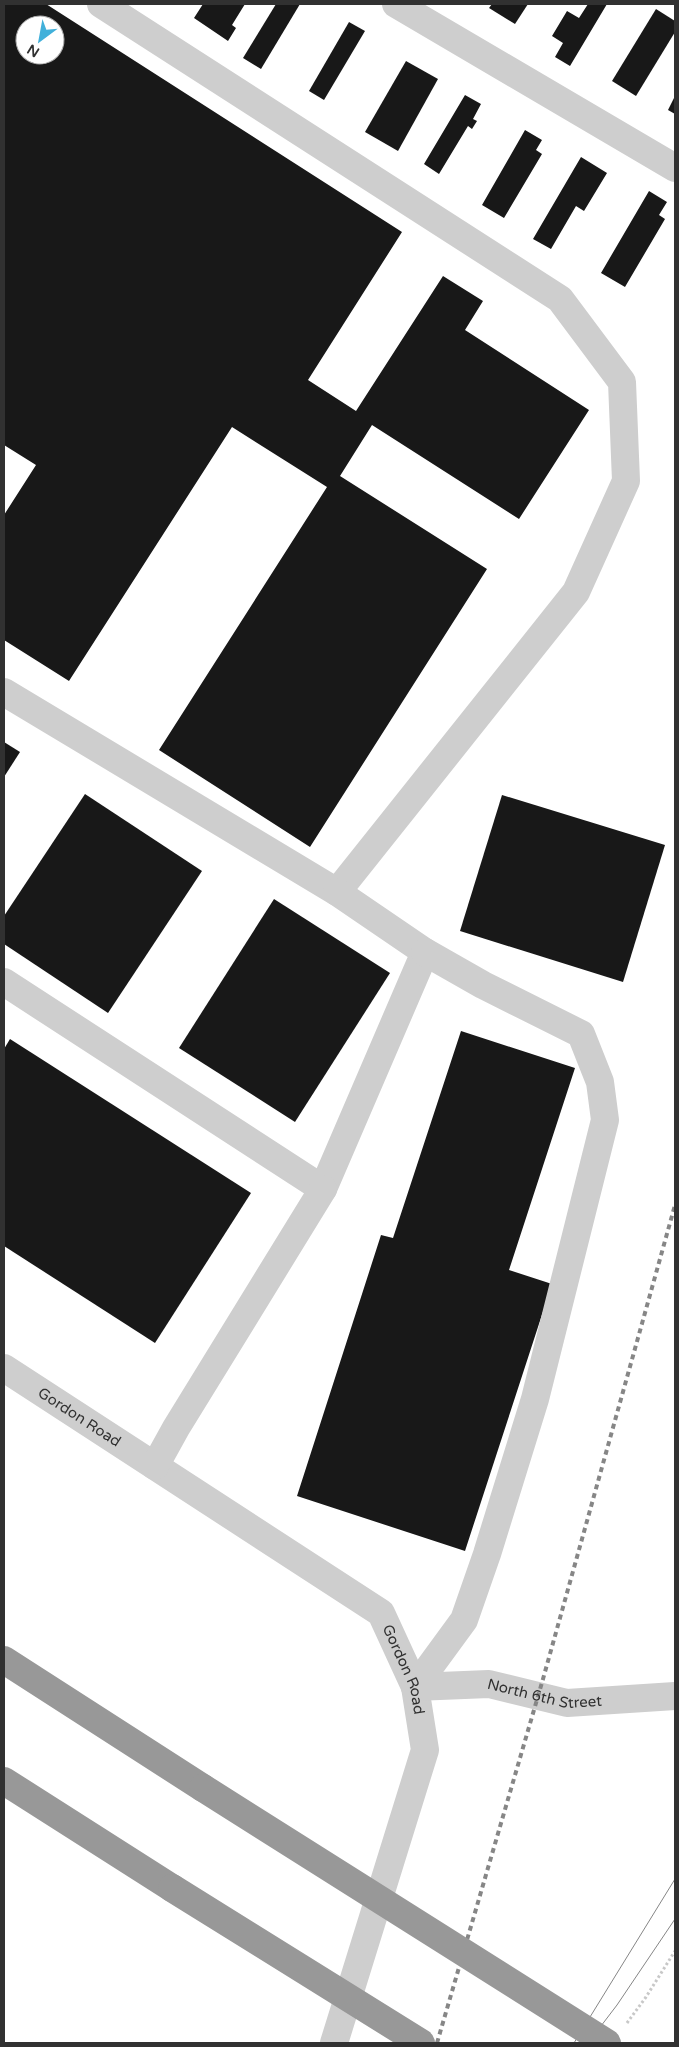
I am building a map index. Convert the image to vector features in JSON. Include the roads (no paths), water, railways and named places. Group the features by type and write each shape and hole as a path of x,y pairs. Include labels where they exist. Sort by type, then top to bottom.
{"highway":[{"path":"4,1660 203,1788 615,2036"},
{"path":"4,1781 421,2043"}],"street":[{"path":"101,4 560,299 622,382 626,481 576,592 336,892"},
{"path":"396,4 675,168"},
{"path":"4,692 336,892 425,952 483,985 581,1034 600,1082 605,1120 535,1399 487,1554 464,1620 415,1688"},
{"path":"155,1466 176,1428 323,1189 425,952"},
{"path":"4,982 323,1189"},
{"name":"Gordon Road","path":"4,1368 381,1613 415,1688 425,1750 334,2043"},
{"name":"North 6th Street","path":"415,1688 489,1684 567,1703 675,1696"}],"tram line":[{"path":"574,2043 675,1879"},
{"path":"588,2043 617,2005 675,1919"}],"railway":[{"path":"437,2043 543,1679 675,1205"}]}
